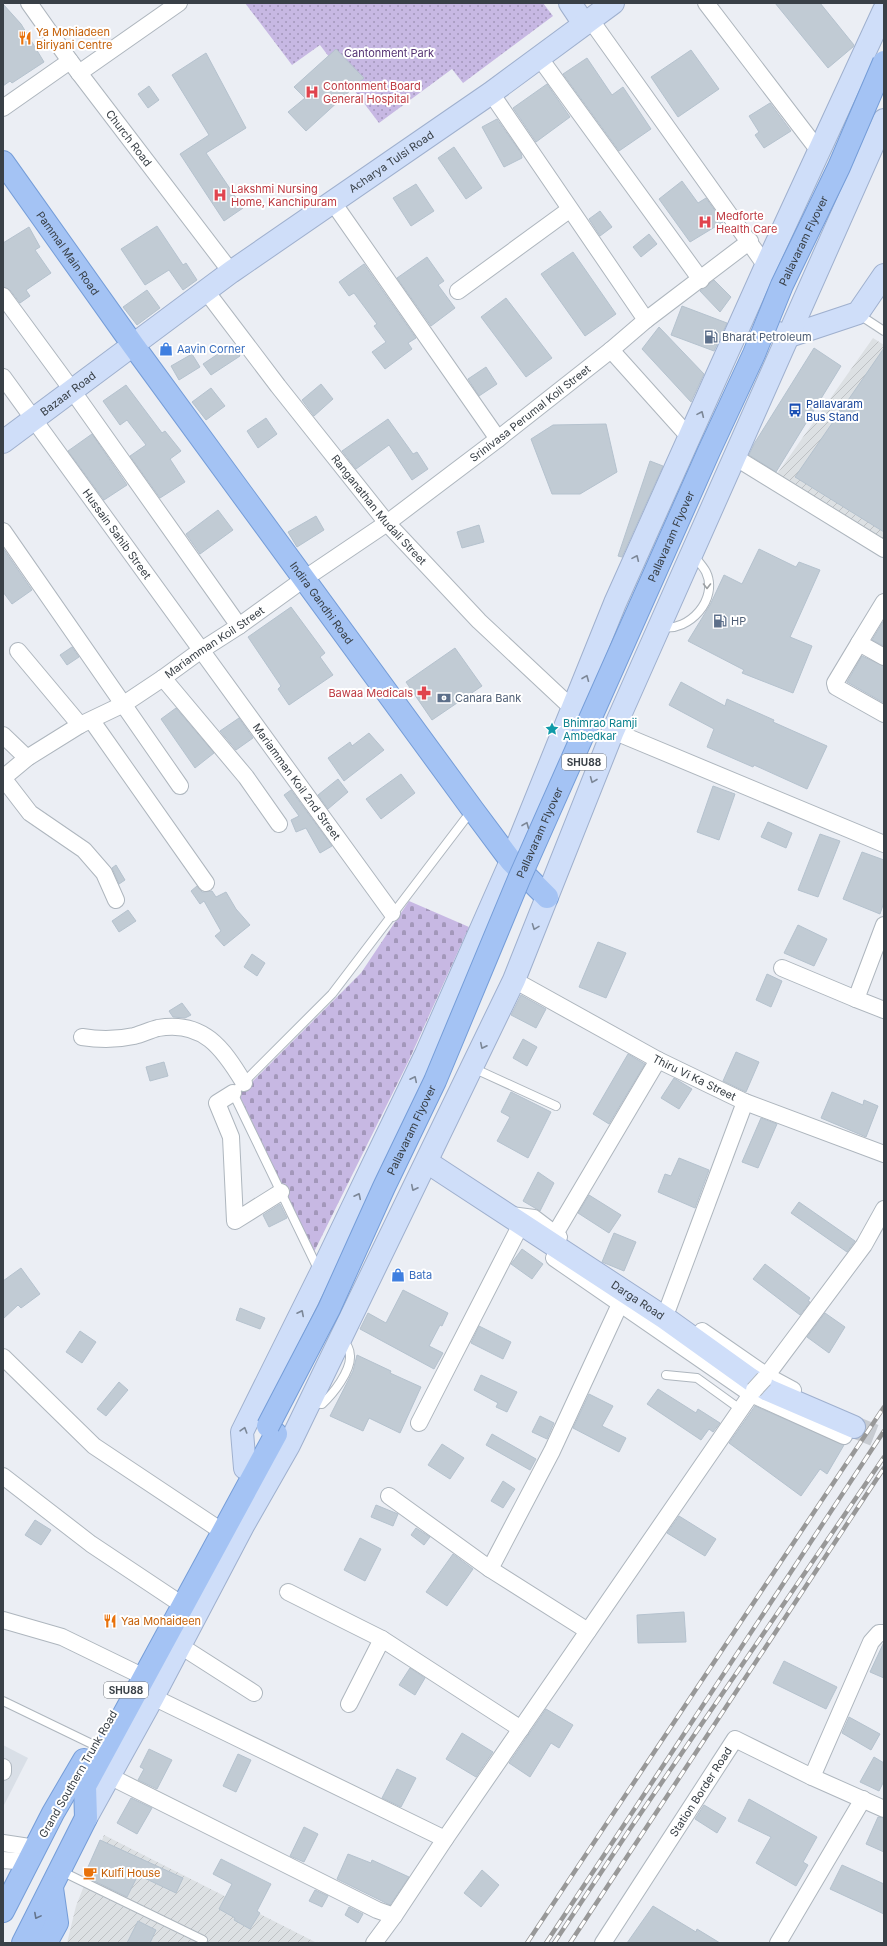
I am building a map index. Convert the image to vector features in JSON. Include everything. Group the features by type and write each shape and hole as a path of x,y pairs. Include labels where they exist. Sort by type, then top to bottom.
{"main road":[{"name":"Pallavaram Flyover","path":"272,1430 384,1187 435,1081 523,872 709,451 754,354 782,286 839,167 884,62"},
{"name":"Pallavaram Flyover","path":"250,1470 337,1316 402,1173 780,317 884,86"},
{"name":"Pammal Main Road","path":"3,162 133,345"},
{"name":"Indira Gandhi Road","path":"133,345 473,810 511,860 547,898"},
{"name":"Grand Southern Trunk Road","path":"3,1910 22,1865 136,1673 175,1600 250,1470"},
{"name":"SHU88","path":"23,1943 86,1818 85,1786 250,1470"},
{"path":"46,1943 57,1933 56,1879"}],"street":[{"name":"Church Road","path":"29,3 74,67 231,272"},
{"path":"3,108 179,3"},
{"path":"570,3 587,22 750,241 766,266"},
{"name":"Acharya Tulsi Road","path":"133,345 231,272 332,201 491,93 613,3"},
{"path":"706,3 819,151"},
{"path":"250,1470 242,1432 320,1275 426,1054 511,860 616,602 766,266 884,10"},
{"path":"539,57 701,280"},
{"path":"491,93 569,210 646,320"},
{"path":"86,1818 153,1697 244,1524 289,1445 514,980 613,731 786,336 884,120"},
{"path":"332,201 498,439"},
{"path":"458,291 569,210"},
{"name":"Srinivasa Perumal Koil Street","path":"304,579 387,523 498,439 611,350 646,320 701,280 750,241"},
{"path":"744,318 786,336 858,313 884,275"},
{"name":"Ranganathan Mudali Street","path":"206,291 278,386 387,523 479,621 511,653 573,709"},
{"path":"3,296 72,390 239,626"},
{"name":"Bazaar Road","path":"3,442 133,345"},
{"path":"611,350 690,438"},
{"name":"Hussain Sahib Street","path":"3,377 200,651"},
{"path":"734,456 884,549"},
{"path":"3,531 180,786"},
{"name":"Mariamman Koil Street","path":"3,778 27,758 86,723 124,704 200,651 239,626 304,579"},
{"path":"884,603 835,683 836,687 884,714"},
{"path":"859,643 884,656"},
{"name":"Mariamman Koil 2nd Street","path":"200,651 392,913"},
{"path":"18,652 86,723 206,883"},
{"path":"163,678 246,776 279,824"},
{"path":"613,731 884,844"},
{"path":"3,735 27,758"},
{"path":"3,778 30,813 84,850 104,873 116,900"},
{"path":"856,999 884,925"},
{"path":"782,968 884,1010"},
{"name":"Thiru Vi Ka Street","path":"514,980 658,1060 744,1102 884,1154"},
{"path":"82,1037 100,1040 117,1039 157,1028 174,1026 189,1028 206,1035 221,1049 238,1088 217,1104 232,1137 235,1221 281,1192"},
{"path":"555,1234 658,1060"},
{"path":"668,1308 744,1102"},
{"name":"Darga Road","path":"427,1162 513,1223 664,1318 750,1379 768,1390 849,1431"},
{"path":"374,1943 394,1916 445,1839 740,1409 864,1245 884,1209"},
{"path":"513,1223 534,1218 555,1234 668,1308 759,1385 782,1386 836,1409"},
{"path":"513,1223 620,1304 703,1361 759,1385 849,1431"},
{"path":"418,1423 513,1223"},
{"path":"490,1569 552,1451 620,1304"},
{"path":"3,1357 94,1446 217,1528"},
{"path":"3,1476 91,1544 175,1600"},
{"path":"389,1496 490,1569 588,1631"},
{"path":"288,1592 382,1640 520,1730"},
{"path":"3,1620 62,1637 136,1673"},
{"path":"812,1777 871,1642 879,1633 884,1633"},
{"path":"349,1704 382,1640"},
{"path":"179,1645 254,1693"},
{"path":"153,1697 445,1839"},
{"name":"Station Border Road","path":"603,1943 735,1739 812,1777 884,1809"},
{"path":"3,1767 3,1772"},
{"path":"110,1776 377,1910 394,1916"},
{"path":"778,1943 863,1799"},
{"path":"3,1843 22,1865"},
{"path":"3,1860 22,1865"}],"lane":[{"path":"858,313 884,331"},
{"path":"659,626 667,628 685,624 695,617 706,599 709,587 706,572 691,552"},
{"path":"320,1275 281,1192 238,1088 332,994 392,913 473,810"},
{"path":"472,1068 556,1106"},
{"path":"697,1378 703,1361"},
{"path":"666,1374 697,1378 740,1409"},
{"path":"3,1701 94,1745"},
{"path":"56,1879 202,1940"}],"shaded area":[{"path":"873,338 884,345 884,540 777,474"},
{"path":"3,1745 28,1758 3,1807"},
{"path":"104,1835 317,1943 67,1943 76,1906"}],"green space":[{"name":"Cantonment Park","path":"245,3 543,3 553,16 463,83 452,69 379,123 320,45 292,65"},
{"path":"409,901 469,927 409,1060 314,1252 239,1095 361,973"}],"building":[{"path":"775,3 820,3 854,45 853,47 828,68"},
{"path":"3,4 21,24 44,62 12,83 10,81 3,86"},
{"path":"336,49 364,78 306,131 288,112 305,98 294,87"},
{"path":"691,50 719,89 678,117 651,77"},
{"path":"206,53 246,128 206,153 243,208 224,221 180,154 209,135 172,75"},
{"path":"587,58 612,95 623,87 651,129 619,151 563,74"},
{"path":"547,84 570,117 536,142 513,108"},
{"path":"149,86 159,100 148,108 138,94"},
{"path":"770,103 791,131 764,148 755,135 759,132 749,116"},
{"path":"497,119 521,153 522,158 504,167 482,127"},
{"path":"454,147 482,188 466,199 438,158"},
{"path":"682,181 698,203 706,198 723,222 690,242 659,199"},
{"path":"416,184 434,211 411,226 393,198"},
{"path":"600,211 612,227 600,236 589,219"},
{"path":"157,226 183,265 186,263 197,280 183,290 169,270 145,285 121,249"},
{"path":"29,227 40,247 35,250 51,273 26,290 30,296 20,303 10,290 3,287 3,243"},
{"path":"649,234 657,244 641,257 633,247"},
{"path":"573,252 616,314 585,336 541,274"},
{"path":"427,257 444,281 438,285 455,308 431,326 397,278"},
{"path":"364,264 416,338 408,343 412,349 385,369 372,352 386,342 374,326 377,324 354,293 349,296 339,282"},
{"path":"714,280 731,297 720,312 700,291"},
{"path":"147,290 160,308 137,325 123,307"},
{"path":"506,298 552,358 526,377 481,317"},
{"path":"682,306 727,323 714,351 671,335"},
{"path":"659,327 704,374 691,402 642,349"},
{"path":"233,344 240,356 211,375 203,364"},
{"name":"Pallavaram Bus Stand","path":"814,348 841,366 776,472 749,455 754,444"},
{"path":"884,348 884,532 795,477"},
{"path":"192,354 200,367 179,380 171,366"},
{"path":"486,367 497,384 479,396 468,379"},
{"path":"321,384 333,399 314,416 302,400"},
{"path":"126,385 162,433 165,431 181,451 170,459 185,482 160,498 130,456 146,445 127,420 120,425 103,401"},
{"path":"211,388 225,406 206,420 192,402"},
{"path":"266,418 277,434 258,448 247,431"},
{"path":"388,419 413,454 417,452 428,469 412,480 389,445 356,469 342,451"},
{"path":"606,424 617,472 580,494 552,494 531,439 553,425"},
{"path":"92,434 127,485 104,500 68,451"},
{"path":"650,461 663,466 622,557 618,556"},
{"path":"218,510 233,530 200,554 186,534"},
{"path":"316,516 324,530 297,547 288,532"},
{"path":"479,525 484,542 462,548 457,532"},
{"path":"3,548 32,590 12,604 3,592"},
{"path":"759,549 796,567 799,562 820,570 790,637 812,646 793,693 742,673 744,670 688,641 710,605 724,575 742,584"},
{"path":"291,607 325,653 320,657 333,675 289,705 278,689 281,686 248,637"},
{"path":"884,620 884,646 872,640"},
{"path":"72,647 79,657 67,665 60,655"},
{"path":"455,648 482,686 432,720 406,682"},
{"path":"862,656 884,666 884,703 847,682"},
{"path":"681,682 725,706 727,699 774,720 773,722 827,746 807,789 754,765 753,767 707,747 714,729 669,705"},
{"path":"176,708 214,753 195,768 161,719"},
{"path":"239,718 253,738 236,750 220,731"},
{"path":"369,733 384,750 344,781 328,758 350,742 352,746"},
{"path":"401,774 415,793 381,819 366,799"},
{"path":"338,779 348,792 328,809 318,795"},
{"path":"713,786 735,794 719,840 697,832"},
{"path":"291,790 332,846 320,853 306,828 296,832 291,820 299,816 284,795"},
{"path":"768,822 792,833 786,848 761,837"},
{"path":"820,834 840,841 818,897 798,890"},
{"path":"862,852 884,860 884,902 880,914 843,899"},
{"path":"116,865 125,880 119,884 112,868"},
{"path":"197,886 202,892 212,891 216,897 226,892 236,909 250,925 224,946 215,936 221,931 204,901 200,904 191,891"},
{"path":"128,910 136,921 119,932 112,921"},
{"path":"798,925 827,939 814,966 784,953"},
{"path":"598,942 626,953 606,998 579,987"},
{"path":"252,954 265,963 257,976 244,967"},
{"path":"767,974 782,981 771,1007 756,1000"},
{"path":"521,995 546,1009 536,1028 511,1015"},
{"path":"182,1003 191,1015 185,1018 173,1017 169,1011"},
{"path":"523,1039 537,1047 527,1066 513,1058"},
{"path":"736,1052 759,1062 746,1092 723,1081"},
{"path":"628,1054 645,1064 609,1124 593,1114"},
{"path":"164,1062 168,1076 150,1081 146,1067"},
{"path":"674,1078 692,1089 679,1109 661,1098"},
{"path":"511,1092 551,1112 528,1158 497,1141 510,1117 501,1112"},
{"path":"832,1092 863,1105 864,1100 878,1106 866,1137 821,1118"},
{"path":"761,1118 777,1124 758,1168 742,1162"},
{"path":"679,1158 709,1170 695,1208 658,1192 665,1174 671,1176"},
{"path":"538,1172 554,1183 540,1211 523,1201"},
{"path":"589,1195 621,1215 609,1233 578,1213"},
{"path":"799,1202 855,1241 847,1252 791,1213"},
{"path":"280,1204 287,1218 269,1227 263,1215"},
{"path":"614,1233 636,1242 624,1271 602,1262"},
{"path":"522,1249 543,1264 532,1279 511,1264"},
{"path":"765,1264 810,1298 808,1301 810,1302 800,1315 753,1279"},
{"path":"21,1268 40,1294 21,1308 18,1305 3,1319 3,1281"},
{"path":"403,1290 448,1313 442,1326 440,1325 429,1346 443,1353 434,1369 360,1329 368,1313 386,1323"},
{"path":"240,1308 265,1318 260,1329 236,1320"},
{"path":"825,1313 845,1327 829,1353 807,1337"},
{"path":"479,1326 511,1342 503,1359 471,1343"},
{"path":"80,1331 96,1342 82,1363 66,1352"},
{"path":"357,1355 391,1371 390,1373 421,1387 400,1433 369,1418 363,1431 330,1416 353,1371"},
{"path":"481,1375 517,1392 507,1412 496,1407 498,1403 474,1390"},
{"path":"119,1382 128,1390 106,1416 97,1409"},
{"path":"658,1389 696,1413 698,1409 720,1423 713,1432 709,1429 701,1440 647,1404"},
{"path":"589,1394 613,1406 602,1426 626,1438 619,1452 573,1428"},
{"path":"755,1406 844,1445 827,1474 820,1469 801,1496 729,1443"},
{"path":"540,1416 554,1423 547,1439 532,1432"},
{"path":"492,1434 536,1459 530,1470 486,1445"},
{"path":"442,1444 464,1458 450,1479 428,1465"},
{"path":"503,1481 515,1489 503,1508 491,1501"},
{"path":"376,1505 398,1514 393,1526 371,1517"},
{"path":"679,1516 716,1539 705,1556 667,1533"},
{"path":"35,1520 51,1530 41,1545 25,1535"},
{"path":"416,1528 430,1537 424,1545 411,1535"},
{"path":"360,1538 381,1549 365,1581 344,1570"},
{"path":"453,1554 473,1569 447,1606 426,1592"},
{"path":"684,1612 686,1642 638,1643 637,1615"},
{"path":"884,1642 884,1678 870,1672"},
{"path":"784,1661 837,1687 826,1709 773,1683"},
{"path":"410,1668 425,1678 415,1695 399,1685"},
{"path":"546,1709 573,1725 559,1748 551,1743 530,1777 509,1763"},
{"path":"849,1717 880,1734 871,1750 842,1733"},
{"path":"462,1733 493,1752 476,1777 446,1759"},
{"path":"149,1749 172,1760 157,1789 138,1780 144,1769 140,1767"},
{"path":"238,1754 251,1760 236,1792 223,1786"},
{"path":"874,1757 884,1763 884,1781 879,1791 860,1782"},
{"path":"397,1769 416,1778 401,1807 382,1798"},
{"path":"131,1798 152,1808 137,1834 117,1823"},
{"path":"749,1799 817,1837 803,1862 808,1865 796,1886 756,1863 771,1837 738,1821"},
{"path":"704,1805 726,1818 717,1833 695,1819"},
{"path":"878,1817 884,1818 884,1852 866,1844"},
{"path":"304,1827 318,1834 304,1862 290,1856"},
{"path":"100,1840 183,1878 176,1893 138,1875 127,1897 84,1876"},
{"path":"348,1854 371,1863 372,1860 409,1877 390,1905 337,1879"},
{"path":"221,1859 271,1884 257,1911 260,1913 250,1929 219,1909 232,1884 213,1874"},
{"path":"842,1865 884,1884 884,1914 830,1889"},
{"path":"482,1870 499,1885 481,1907 464,1893"},
{"path":"315,1890 328,1896 322,1907 309,1901"},
{"path":"653,1906 696,1932 697,1929 720,1943 627,1943"},
{"path":"349,1907 363,1914 358,1923 345,1915"},
{"path":"138,1921 156,1930 150,1943 127,1943"}],"tunnel":[{"path":"854,1427 884,1439"}],"railway":[{"path":"527,1943 884,1407"},
{"path":"546,1943 884,1431"},
{"path":"554,1943 884,1457"},
{"path":"570,1943 884,1468"}],"place":[{"name":"Ya Mohiadeen Biriyani Centre","path":"25,38"},
{"name":"Contonment Board General Hospital","path":"312,92"},
{"name":"Lakshmi Nursing Home, Kanchipuram","path":"220,195"},
{"name":"Medforte Health Care","path":"705,222"},
{"name":"Bharat Petroleum","path":"711,337"},
{"name":"Aavin Corner","path":"166,349"},
{"name":"Pallavaram Bus Stand","path":"795,410"},
{"name":"HP","path":"720,621"},
{"name":"Bawaa Medicals","path":"424,693"},
{"name":"Canara Bank","path":"444,698"},
{"name":"Bhimrao Ramji Ambedkar","path":"552,729"},
{"name":"Bata","path":"398,1275"},
{"name":"Yaa Mohaideen","path":"110,1621"},
{"name":"Kulfi House","path":"90,1873"}]}
